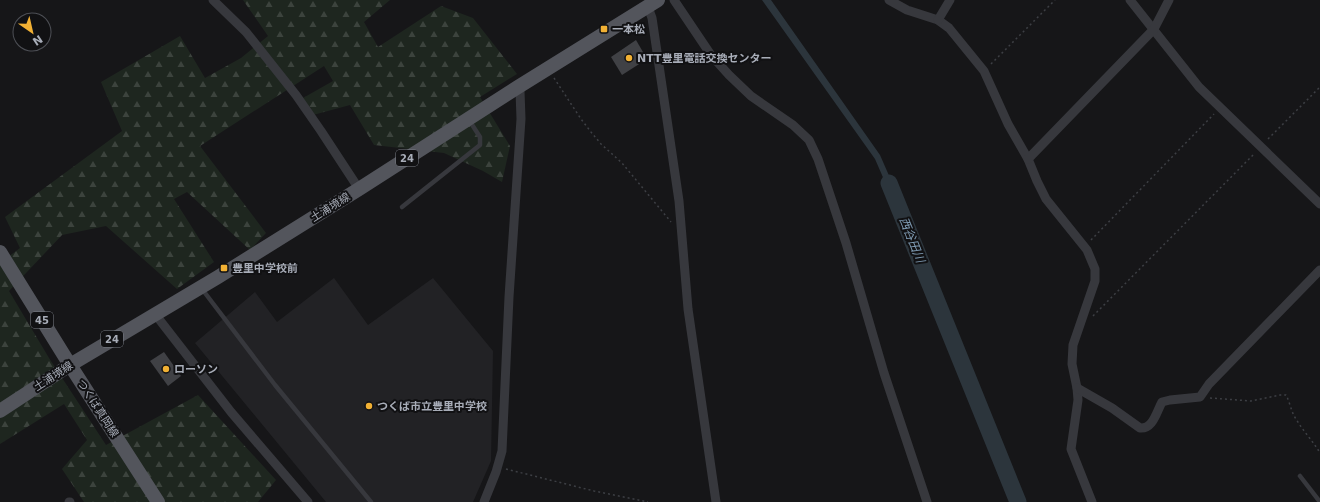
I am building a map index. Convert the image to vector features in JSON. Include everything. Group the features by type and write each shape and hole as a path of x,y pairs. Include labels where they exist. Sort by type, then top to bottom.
{"main road":[{"name":"土浦境線","path":"0,411 70,365 201,287 359,189 653,3"},
{"name":"つくば真岡線","path":"0,252 158,502"}],"street":[{"path":"213,0 246,32 296,95 322,131 359,189"},
{"path":"674,0 710,55 729,75 751,96 793,125 809,140 818,159 846,244 884,373 927,502"},
{"path":"889,0 907,10 938,20 948,28 984,71 1008,124 1028,159 1036,181 1046,199 1084,247 1095,269 1095,281 1073,345 1072,364 1078,400 1071,449 1092,502"},
{"path":"938,20 950,0"},
{"path":"1130,0 1200,87 1320,204"},
{"path":"1028,159 1154,29 1169,0"},
{"path":"653,3 653,25 679,201 688,309 716,502"},
{"path":"484,502 502,451 509,297 521,119 520,91 518,87"},
{"path":"1077,388 1112,408 1140,428 1146,428 1151,424 1162,402 1200,397 1209,384 1320,270"},
{"path":"155,314 231,412 308,502"}],"lane":[{"path":"402,207 480,145 480,137 468,119"},
{"path":"201,287 275,385 371,502"},
{"path":"1300,476 1320,502"}],"path":[{"path":"984,71 1055,0"},
{"path":"548,69 580,119 601,144 622,163 673,224 681,231"},
{"path":"1082,319 1087,319 1096,313 1320,87"},
{"path":"1084,247 1220,107"},
{"path":"1200,397 1251,401 1280,394 1286,395 1295,417 1320,454"},
{"path":"497,467 594,491 648,502"}],"shaded area":[{"path":"762,0 771,0 880,155 901,203 895,205 875,159"},
{"name":"つくば市立豊里中学校","path":"334,278 368,325 433,278 493,351 491,461 473,502 326,502 195,343 255,292 277,322"}],"green space":[{"path":"243,0 390,0 364,22 378,47 441,6 473,18 517,74 480,97 510,146 502,182 483,171 444,153 374,145 350,105 313,115 303,98 333,81 324,66 200,146 266,233 250,250 187,192 174,199 214,262 177,289 106,226 62,235 9,291 49,358 106,445 198,395 276,480 258,502 84,502 62,469 87,440 64,404 0,444 0,263 20,248 5,217 122,131 101,82 180,36 205,78 241,58 268,36"}],"building":[{"name":"NTT豊里電話交換センター","path":"636,40 647,59 622,75 611,57"},
{"name":"ローソン","path":"164,352 181,376 168,386 150,361"}],"waterway":[{"name":"西谷田川","path":"889,183 1018,502"}],"place":[{"name":"一本松","path":"604,29"},
{"name":"NTT豊里電話交換センター","path":"629,58"},
{"name":"豊里中学校前","path":"224,268"},
{"name":"ローソン","path":"166,369"},
{"name":"つくば市立豊里中学校","path":"369,406"}]}
